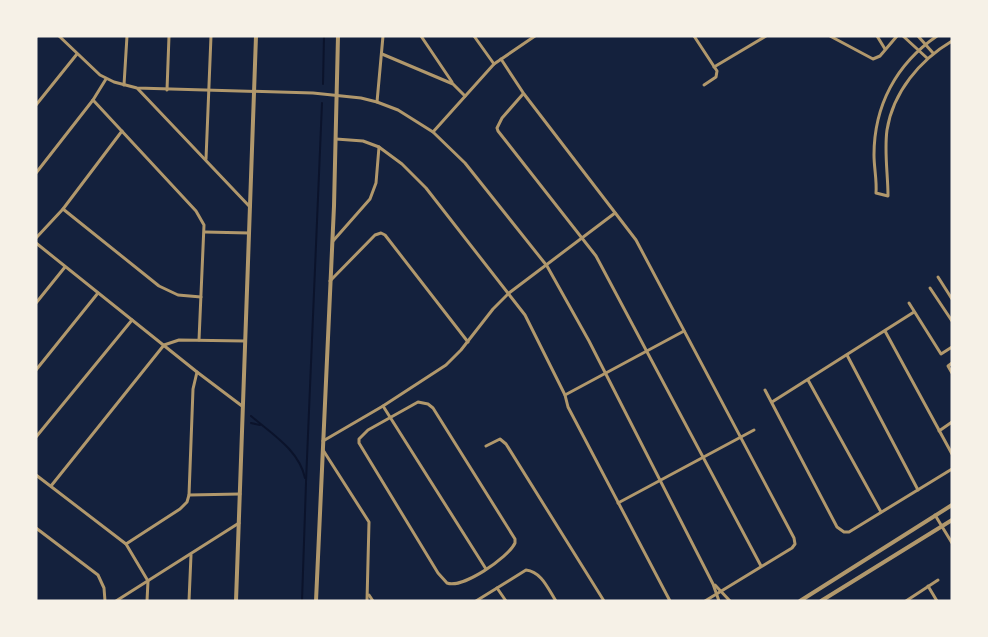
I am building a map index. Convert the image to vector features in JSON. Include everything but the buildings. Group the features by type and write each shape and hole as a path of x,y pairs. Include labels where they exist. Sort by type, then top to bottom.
{"street":[{"path":"58,36 106,80 124,85 167,90 313,93 377,102 398,110 433,132 465,162 547,266 713,584 719,601"},
{"path":"62,40 69,36"},
{"path":"124,85 127,36"},
{"path":"167,90 169,36"},
{"path":"206,159 211,36"},
{"path":"236,601 256,36"},
{"path":"316,601 336,140 338,36"},
{"path":"377,102 383,36"},
{"path":"421,36 453,84 465,96"},
{"path":"474,36 494,64"},
{"path":"524,36 527,41"},
{"path":"433,132 494,64 535,36"},
{"path":"694,36 717,71 716,76 705,85"},
{"path":"714,67 766,36"},
{"path":"830,36 869,58 876,58 897,36"},
{"path":"877,36 885,49"},
{"path":"903,36 927,58"},
{"path":"918,36 933,53"},
{"path":"937,36 896,75 881,105 874,144 876,193 888,196 886,151 889,122 904,87 927,58 952,42"},
{"path":"36,105 77,54"},
{"path":"382,54 453,84"},
{"path":"501,59 524,94 636,240 794,538 795,544 705,601"},
{"path":"36,173 106,80"},
{"path":"137,88 249,207"},
{"path":"524,94 502,118 497,128 583,238 606,274 761,566"},
{"path":"93,100 196,211 204,225 199,340"},
{"path":"122,131 63,209 36,240 65,267 244,407"},
{"path":"336,140 363,141 379,147 402,165 426,188 525,315 565,395 568,407 670,601"},
{"path":"332,242 374,192 379,147"},
{"path":"63,209 159,286 178,295 201,297"},
{"path":"323,441 446,365 509,293 615,213"},
{"path":"205,232 249,233"},
{"path":"330,281 375,235 381,233 386,235 468,342"},
{"path":"36,303 65,267"},
{"path":"938,277 952,299"},
{"path":"930,288 952,321"},
{"path":"36,370 98,293"},
{"path":"909,303 940,354 952,347"},
{"path":"772,402 914,312"},
{"path":"36,437 132,320"},
{"path":"565,395 684,331"},
{"path":"885,331 952,454"},
{"path":"51,486 164,345 179,340 245,341"},
{"path":"847,355 918,490"},
{"path":"952,363 948,366 952,373"},
{"path":"126,544 180,509 187,501 193,395 197,372"},
{"path":"808,380 881,512"},
{"path":"765,390 841,531 849,532 952,469"},
{"path":"418,402 428,404 512,533 515,543 509,552 463,583 447,584 438,573 359,443 362,435 390,417 418,402"},
{"path":"383,406 486,569"},
{"path":"939,430 952,422"},
{"path":"618,503 754,430"},
{"path":"486,446 502,439 506,444 604,601"},
{"path":"323,450 368,518 370,526 367,601"},
{"path":"36,475 126,544 148,581 147,601"},
{"path":"189,495 240,494"},
{"path":"800,601 952,505"},
{"path":"935,516 952,543"},
{"path":"821,601 952,519"},
{"path":"116,601 240,522"},
{"path":"36,528 98,575 104,588 105,601"},
{"path":"189,601 190,555"},
{"path":"476,601 526,570 539,575 556,601"},
{"path":"846,572 852,582"},
{"path":"906,601 938,580"},
{"path":"713,584 729,601"},
{"path":"928,586 937,601"},
{"path":"497,588 506,601"},
{"path":"368,594 373,601"}],"waterway":[{"path":"323,84 324,36"},
{"path":"306,482 322,103"},
{"path":"251,416 291,451 302,468 305,478"},
{"path":"251,423 260,425"},
{"path":"302,601 306,483"}]}
